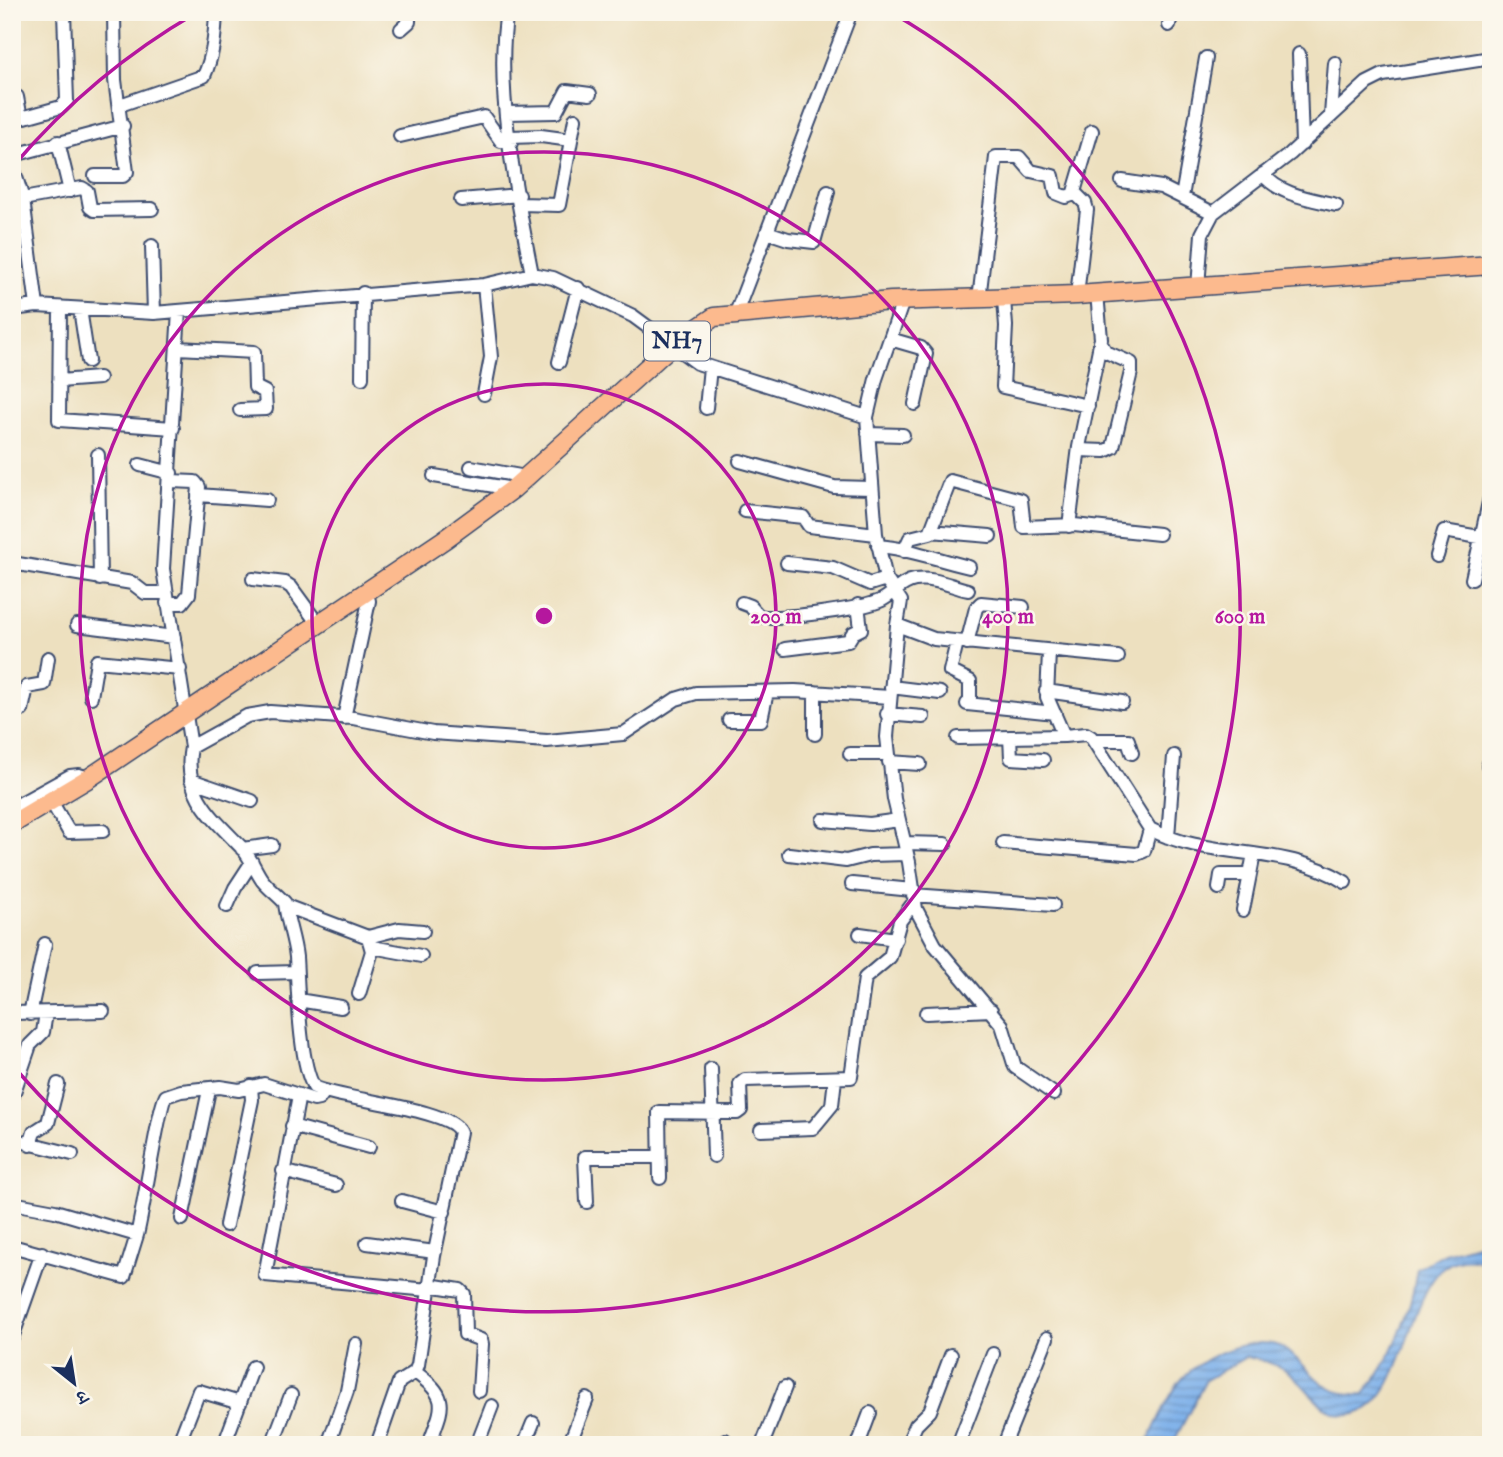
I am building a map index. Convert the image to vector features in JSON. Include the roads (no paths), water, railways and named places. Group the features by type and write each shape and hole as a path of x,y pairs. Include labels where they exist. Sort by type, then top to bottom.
{"highway":[{"name":"NH7","path":"12,824 89,778 318,624 368,595 519,483 671,345 714,317 736,313 903,301 1076,295 1491,265"}],"street":[{"path":"12,96 17,97 20,113 25,117 61,107 66,101 64,12"},
{"path":"95,176 123,176 127,172 115,80 114,12"},
{"path":"120,105 204,76 207,61 214,49 216,12"},
{"path":"401,29 409,22 409,12"},
{"path":"507,12 501,58 519,199 532,274"},
{"path":"736,313 851,12"},
{"path":"1299,54 1302,144"},
{"path":"1182,197 1206,58"},
{"path":"1198,287 1202,234 1213,213 1302,144 1367,83 1383,75 1491,58"},
{"path":"1331,115 1335,62"},
{"path":"507,113 556,112 568,91 590,94"},
{"path":"400,136 484,117 502,141 571,140"},
{"path":"461,200 519,199 559,205 575,119"},
{"path":"37,306 23,199 14,171 14,155 123,126"},
{"path":"1075,194 1092,131"},
{"path":"58,142 70,191"},
{"path":"979,299 996,157 1018,157 1031,171 1053,176 1055,193 1063,197 1075,194"},
{"path":"1263,174 1269,182 1288,192 1336,205"},
{"path":"1122,181 1158,186 1213,213"},
{"path":"23,199 85,189 94,210 152,209"},
{"path":"766,232 788,239 814,242 828,192"},
{"path":"1075,194 1086,203 1087,210 1076,295"},
{"path":"152,246 154,313"},
{"path":"12,309 37,306 179,312 363,293 484,285 532,274 553,278 578,288 633,316 686,357 710,368 867,417"},
{"path":"484,285 491,357 484,394"},
{"path":"559,362 578,288"},
{"path":"362,378 363,293"},
{"path":"1069,526 1079,450 1100,342 1097,293"},
{"path":"1004,299 1006,326 1003,387 1088,406"},
{"path":"903,301 867,417 867,434 877,540 886,579 901,601 887,715 889,758 913,895 936,945 991,1010 1006,1033 1015,1067 1054,1094"},
{"path":"60,308 58,416 61,422 110,422 173,428"},
{"path":"80,309 88,361"},
{"path":"179,312 171,477 164,537 166,598 191,747 191,780 204,810 243,849 264,883 286,906 370,942 421,956"},
{"path":"890,340 921,348 926,354 915,404"},
{"path":"1079,450 1105,451 1113,447 1131,372 1131,363 1106,352 1100,342"},
{"path":"178,348 254,352 255,387 265,392 266,409 240,410"},
{"path":"706,408 710,368"},
{"path":"59,381 99,378"},
{"path":"867,434 903,435"},
{"path":"98,455 100,579"},
{"path":"740,461 834,487 871,488"},
{"path":"12,563 132,583 145,593 182,603 188,598 199,487 195,482 171,477 140,465"},
{"path":"471,467 519,483"},
{"path":"434,476 519,483"},
{"path":"904,551 910,538 928,536 950,481 1021,500 1024,527 1069,526 1158,534"},
{"path":"1472,579 1486,538 1491,494"},
{"path":"198,495 267,499"},
{"path":"746,510 803,517 808,526 877,540 904,551 969,567"},
{"path":"931,531 990,536"},
{"path":"1437,556 1444,531 1486,538"},
{"path":"787,563 833,568 870,584 886,579"},
{"path":"253,579 278,582 291,587 318,624"},
{"path":"742,603 750,606 759,616 786,618 882,600 909,581 924,579 968,590"},
{"path":"344,718 368,595"},
{"path":"1023,607 981,603 950,671 970,681 969,701 1055,713"},
{"path":"785,649 848,641 853,633 861,629 858,605"},
{"path":"77,625 105,631 174,637"},
{"path":"897,625 933,639 1118,657"},
{"path":"1049,652 1046,691 1064,736"},
{"path":"12,710 22,710 27,687 44,684 48,658"},
{"path":"91,697 97,661 180,669"},
{"path":"1046,691 1122,702"},
{"path":"729,720 761,720 766,692"},
{"path":"815,692 815,734"},
{"path":"191,747 247,716 258,713 344,718 433,733 547,741 623,734 685,695 940,692"},
{"path":"887,715 923,717"},
{"path":"958,738 1086,734 1094,740 1150,830 1254,854 1310,863 1345,882"},
{"path":"1010,737 1011,758 1043,760"},
{"path":"1094,740 1128,740 1132,753"},
{"path":"850,754 920,764"},
{"path":"1168,836 1174,756"},
{"path":"1491,759 1488,766 1491,770"},
{"path":"12,808 70,776 89,778"},
{"path":"191,780 252,801"},
{"path":"51,801 69,832 103,831"},
{"path":"823,820 870,824 899,820"},
{"path":"1003,843 1137,854 1144,851 1150,830"},
{"path":"789,854 846,860 906,848 945,844"},
{"path":"243,849 272,845"},
{"path":"1243,910 1254,854"},
{"path":"227,906 252,862"},
{"path":"1219,888 1221,874 1250,875"},
{"path":"852,884 913,895 1053,905"},
{"path":"660,1178 659,1112 740,1112 740,1084 745,1080 835,1079 848,1078 854,1074 865,978 890,957 903,914 913,895"},
{"path":"286,906 311,1083 325,1091 387,1104 456,1125 459,1138 435,1252 415,1372 399,1382 377,1445"},
{"path":"359,995 370,942 390,930 423,931"},
{"path":"860,934 896,939"},
{"path":"30,1014 45,944"},
{"path":"258,973 296,972"},
{"path":"298,1000 341,1007"},
{"path":"926,1013 991,1010"},
{"path":"12,1013 103,1011"},
{"path":"12,1098 30,1045 43,1032 46,1013"},
{"path":"711,1069 714,1156"},
{"path":"761,1130 813,1128 832,1105 835,1079"},
{"path":"30,1145 34,1132 48,1123 58,1084"},
{"path":"12,1246 124,1277 146,1203 162,1101 181,1091 223,1087 239,1090 264,1084 317,1100 325,1091"},
{"path":"226,1224 252,1100 251,1086"},
{"path":"182,1219 209,1090"},
{"path":"299,1095 264,1272 267,1277 460,1290 464,1294 465,1334 481,1340 482,1344 479,1391"},
{"path":"292,1126 369,1147"},
{"path":"12,1139 72,1154"},
{"path":"587,1202 585,1157 659,1157"},
{"path":"283,1171 336,1185"},
{"path":"402,1201 444,1212"},
{"path":"12,1203 55,1211 137,1235"},
{"path":"367,1243 435,1252"},
{"path":"12,1338 42,1253"},
{"path":"1004,1445 1047,1338"},
{"path":"328,1445 347,1391 356,1344"},
{"path":"958,1445 993,1354"},
{"path":"906,1445 916,1425 930,1411 951,1355"},
{"path":"224,1445 253,1367"},
{"path":"415,1372 439,1391 441,1400 441,1411 429,1445"},
{"path":"762,1445 785,1387"},
{"path":"178,1445 199,1391 240,1404"},
{"path":"272,1445 291,1395"},
{"path":"569,1445 587,1399"},
{"path":"477,1445 492,1406"},
{"path":"858,1445 870,1413"},
{"path":"524,1445 533,1423"}],"water":[{"path":"1483,1242 1491,1243 1491,1265 1462,1260 1441,1270 1425,1293 1390,1382 1373,1404 1350,1415 1332,1412 1286,1371 1246,1357 1206,1380 1172,1445 1146,1445 1167,1402 1182,1379 1202,1362 1245,1345 1273,1344 1284,1349 1327,1387 1349,1394 1364,1394 1384,1366 1399,1335 1417,1269 1445,1253"}]}
